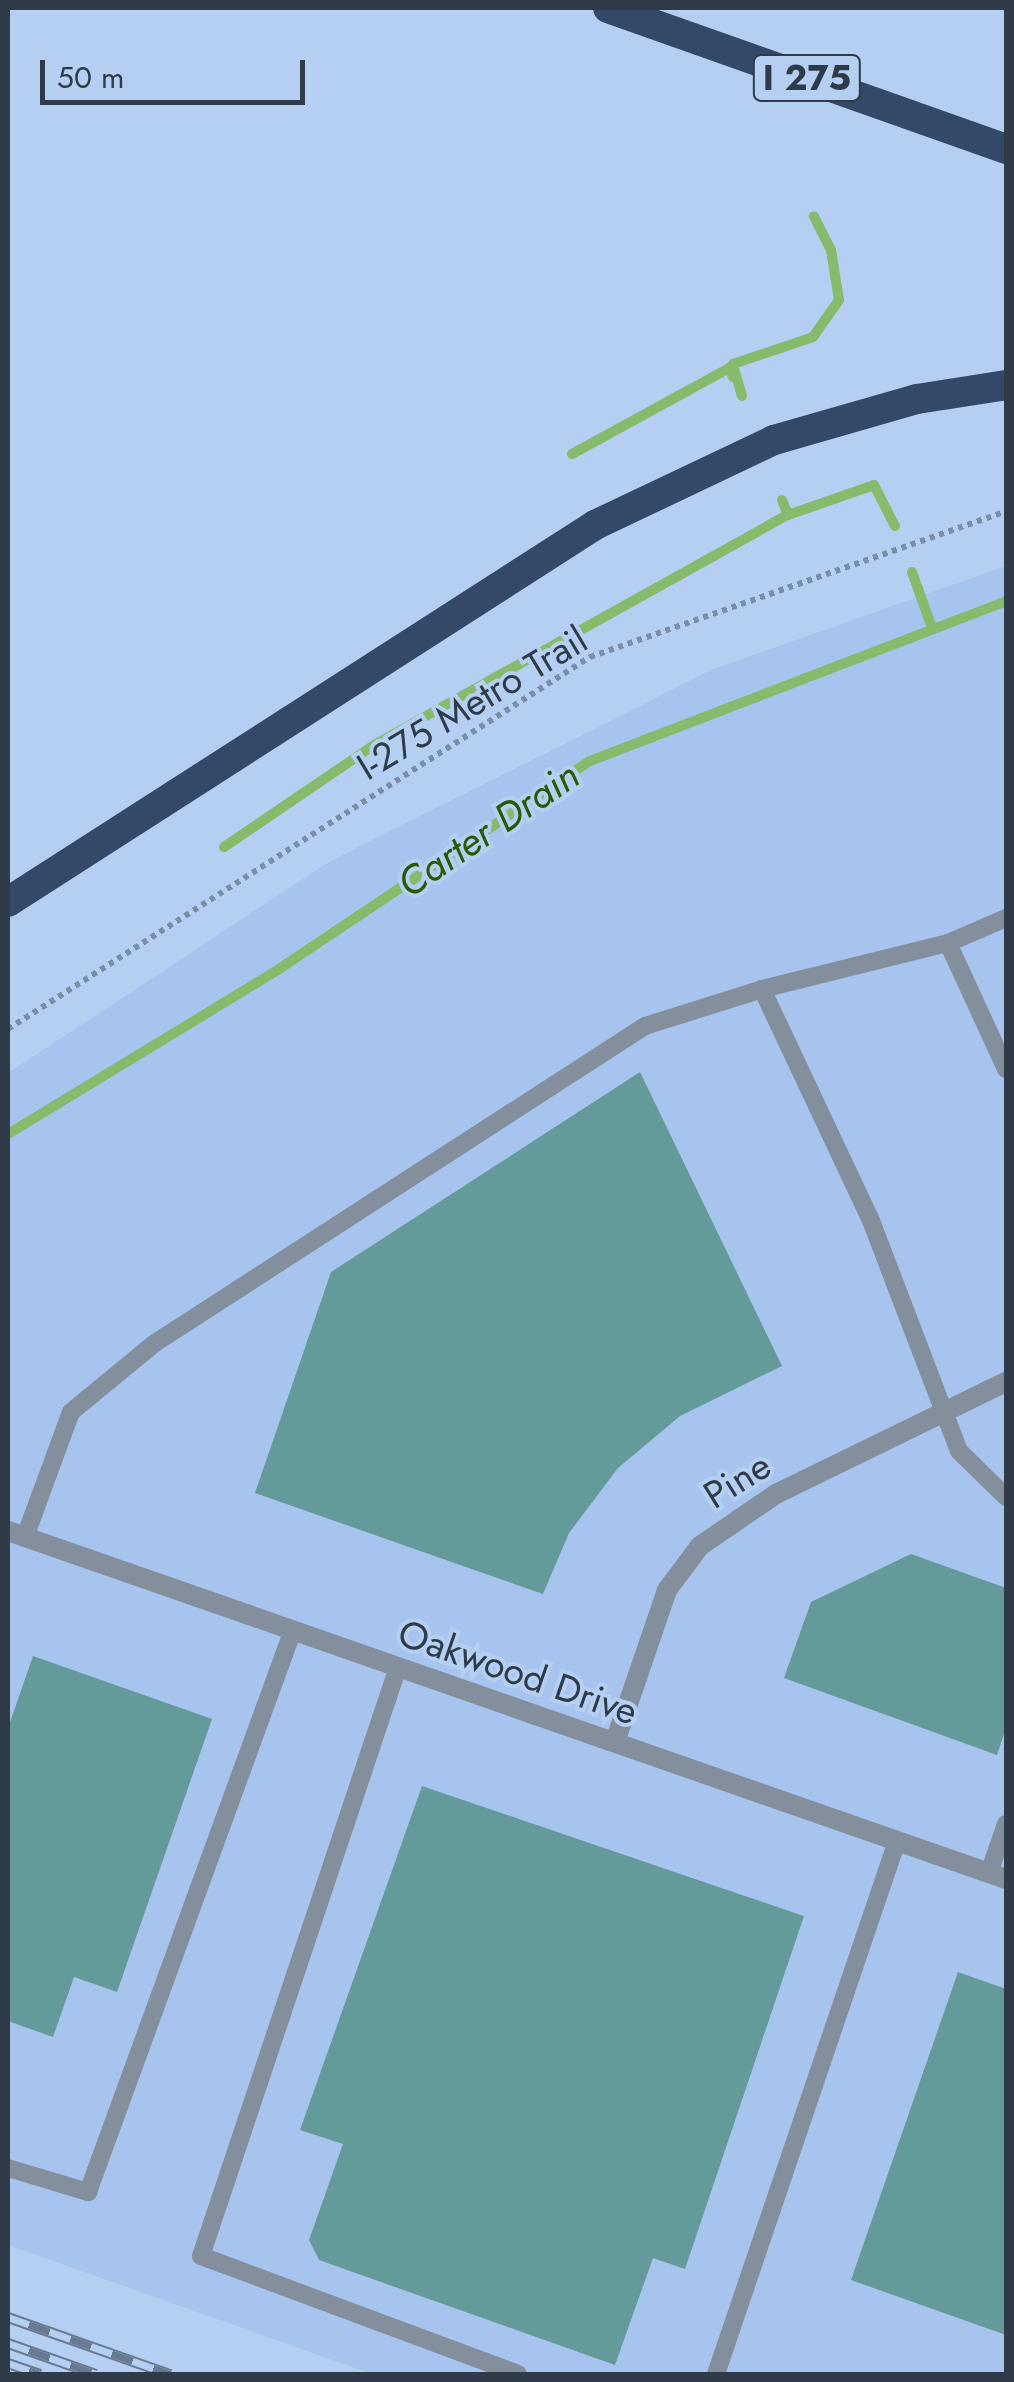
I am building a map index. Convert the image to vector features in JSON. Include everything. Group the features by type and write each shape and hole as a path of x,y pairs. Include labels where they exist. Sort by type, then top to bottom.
{"highway":[{"name":"I 275","path":"608,8 1006,149"},
{"path":"8,902 595,525 774,440 917,399 1006,384"}],"street":[{"name":"Pine","path":"615,1742 667,1590 700,1546 776,1494 1006,1382"},
{"name":"Oakwood Drive","path":"16,1534 998,1876"}],"lane":[{"path":"16,1534 71,1412 155,1344 645,1026 762,989 948,943 1006,918"},
{"path":"948,943 1006,1069"},
{"path":"762,989 870,1218 947,1411 959,1451 1006,1496"},
{"path":"8,2168 88,2192 293,1630"},
{"path":"398,1667 201,2256 518,2374"},
{"path":"998,1876 1006,1824"},
{"path":"716,2374 897,1840"}],"path":[{"name":"I-275 Metro Trail","path":"8,1029 590,657 1006,511"}],"shaded area":[{"path":"1006,566 1006,2374 372,2374 8,2245 8,1073 329,862 711,670"}],"building":[{"path":"640,1072 782,1366 680,1416 618,1468 569,1533 543,1594 255,1493 331,1272"},
{"path":"911,1554 1006,1588 1006,1728 997,1755 784,1678 811,1602"},
{"path":"33,1656 212,1719 117,1992 74,1977 53,2037 8,2021 8,1728"},
{"path":"422,1786 804,1916 685,2269 653,2258 615,2365 319,2260 309,2240 343,2144 300,2130"},
{"path":"958,1972 1006,1989 1006,2335 851,2280"}],"waterway":[{"path":"742,396 733,364 813,337 839,300 831,250 814,216"},
{"path":"572,454 729,368 733,377"},
{"path":"224,847 374,745 788,515 874,485 895,526"},
{"path":"782,500 788,515"},
{"path":"912,572 932,628"},
{"name":"Carter Drain","path":"8,1134 279,969 590,761 1006,601"}],"railway":[{"path":"8,2317 170,2374"},
{"path":"8,2343 96,2374"},
{"path":"8,2363 40,2374"}]}
